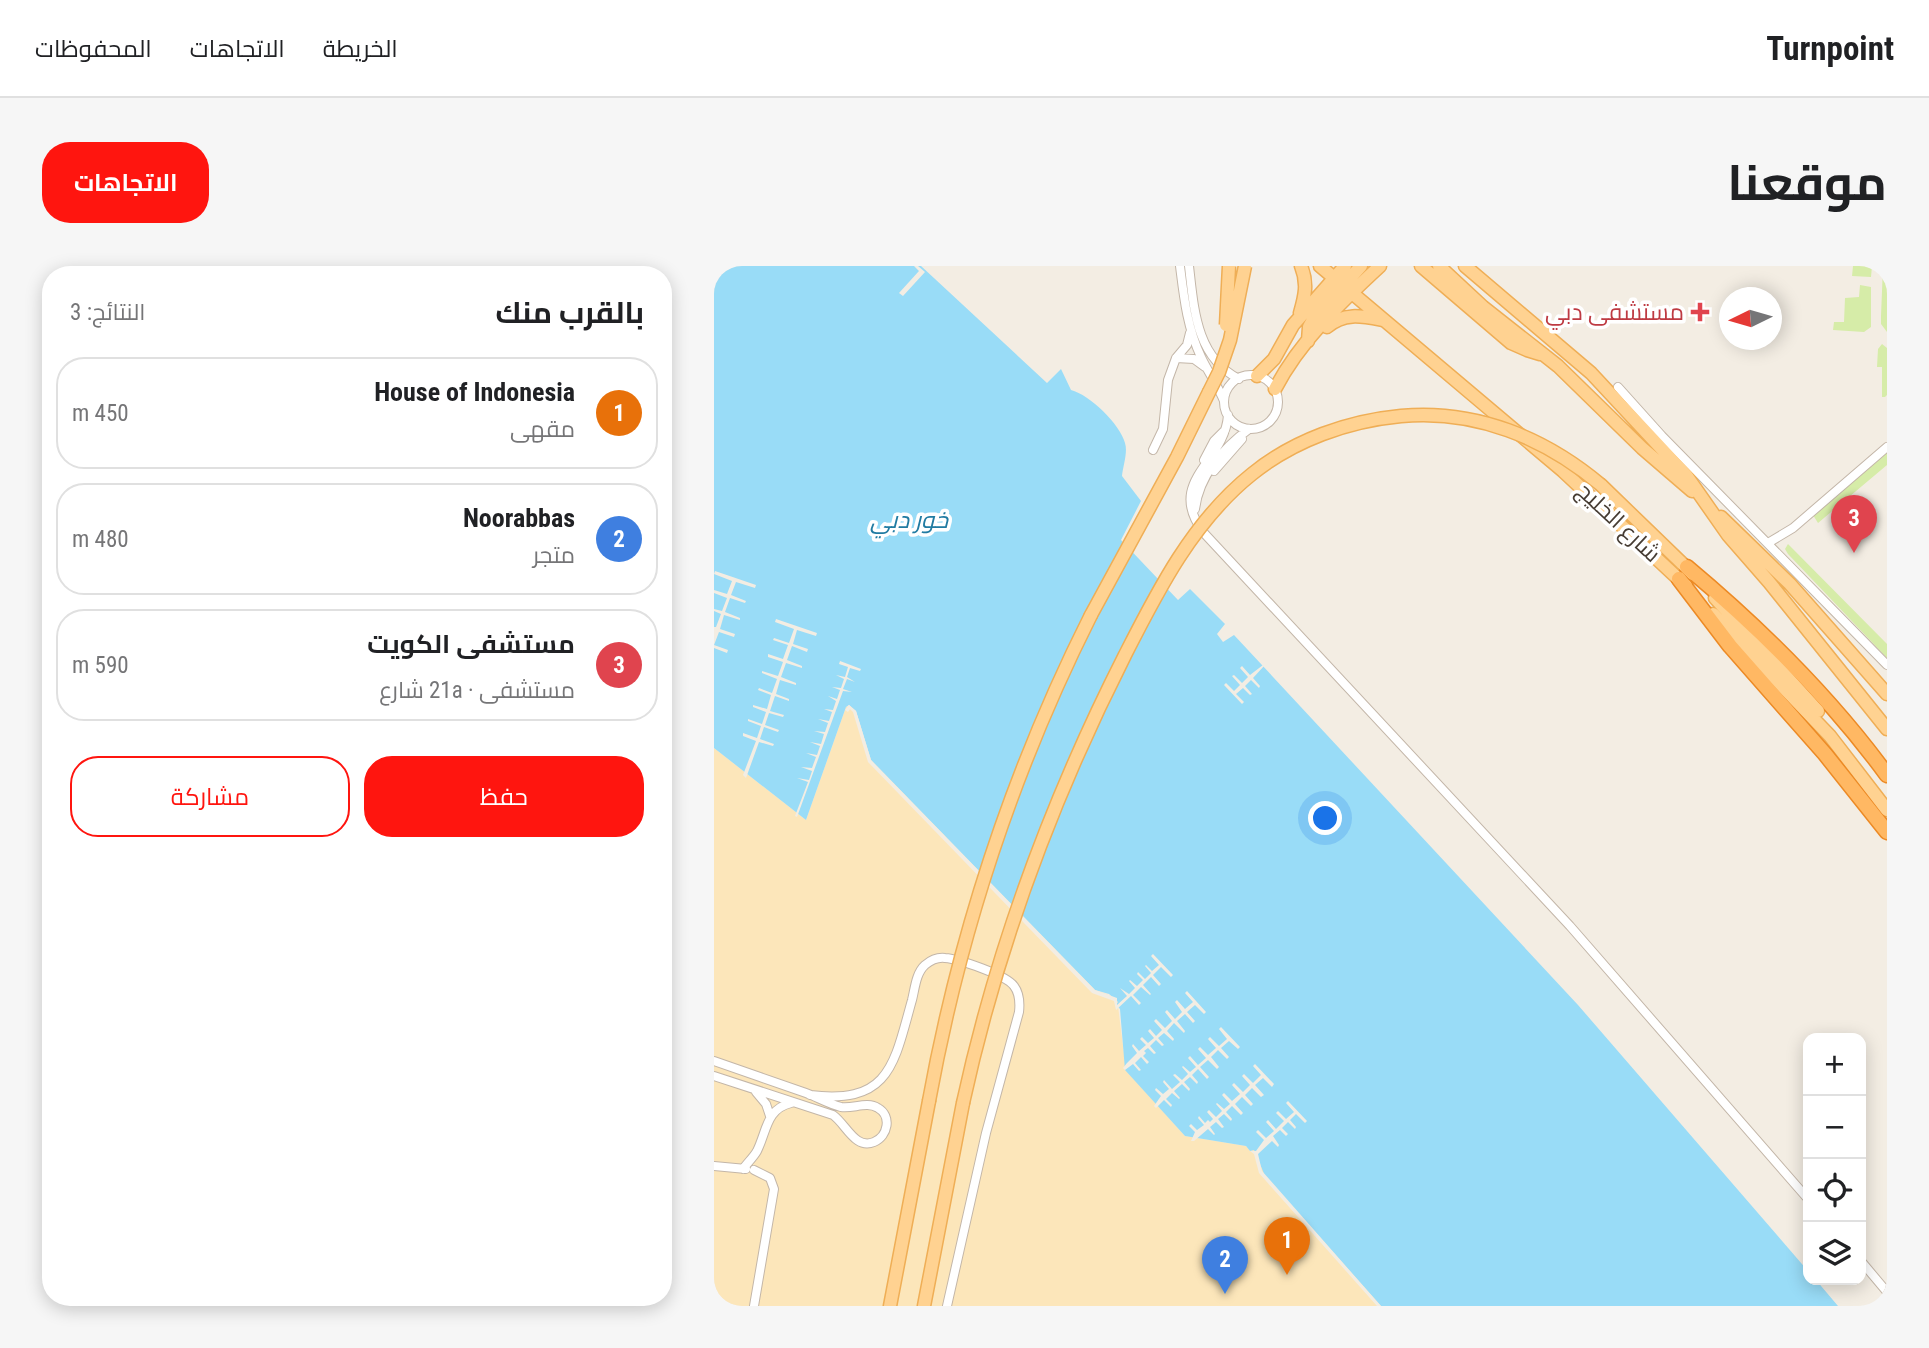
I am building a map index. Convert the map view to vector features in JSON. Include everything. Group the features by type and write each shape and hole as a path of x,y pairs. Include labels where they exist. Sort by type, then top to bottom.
{"highway":[{"path":"1683,573 1750,622 1810,681 1847,722 1887,775"},
{"path":"1683,573 1730,646 1832,762 1887,832"}],"main road":[{"path":"1209,392 1226,325 1229,266"},
{"path":"890,1306 951,993 991,852 1039,726 1091,615 1177,457 1209,392 1230,340 1245,266"},
{"path":"1299,319 1306,289 1301,266"},
{"name":"شارع الخليج","path":"1320,266 1348,274 1386,321 1683,573"},
{"path":"1257,376 1274,359 1299,319 1348,274 1380,266"},
{"path":"1275,389 1286,369 1308,341 1348,274 1380,266"},
{"path":"1421,266 1511,343 1544,354"},
{"path":"1439,266 1483,307 1544,354 1790,584 1887,694"},
{"path":"1449,266 1474,289 1483,307"},
{"path":"1465,266 1604,386 1686,475 1728,535 1887,729"},
{"path":"1308,341 1341,317 1386,321"},
{"path":"924,1306 963,1103 987,1003 1019,904 1085,737 1145,615 1173,566 1207,520 1251,474 1284,452 1320,435 1378,419 1432,415 1472,420 1525,436 1562,456 1601,485 1815,707 1887,810"}],"street":[{"path":"1180,266 1183,300 1190,329 1225,402 1228,415 1227,428 1219,446 1202,466 1193,484 1191,498 1195,519 1209,538 1570,926 1803,1193"},
{"path":"1189,266 1194,311 1206,346 1217,365 1239,379"},
{"path":"1153,450 1163,429 1165,392 1176,358 1187,345 1190,329"},
{"path":"1176,358 1194,359 1209,371"},
{"path":"1195,519 1197,497 1206,477 1224,450 1251,429 1264,426 1275,415 1278,402 1275,389 1257,376 1239,379 1229,388 1225,402"},
{"path":"1618,387 1670,444 1887,665"},
{"path":"1228,415 1239,426 1251,429"},
{"path":"1768,542 1793,528 1887,447"},
{"path":"1777,552 1793,528"},
{"path":"810,1094 844,1097 869,1089 880,1081 895,1059 918,976 927,963 942,958 950,959 1008,980 1019,994 1019,1012 992,1109 947,1306"},
{"path":"714,1061 837,1106 876,1106 886,1119 884,1135 870,1144 862,1143 833,1115 714,1076"},
{"path":"754,1090 766,1104 770,1116"},
{"path":"754,1170 758,1149 770,1116 777,1109 791,1103"},
{"path":"743,1169 758,1149"},
{"path":"714,1168 754,1170 770,1178 773,1183 774,1197 754,1306"},
{"path":"1866,1267 1887,1293"}],"green space":[{"path":"1853,266 1872,266 1871,277 1852,276"},
{"path":"1883,266 1887,266 1887,332 1881,324"},
{"path":"1860,285 1871,287 1871,327 1864,332 1833,330 1834,322 1844,322 1845,298 1859,297"},
{"path":"1882,344 1887,348 1885,397 1882,397 1882,367 1877,367 1878,349"},
{"path":"1887,450 1887,465 1818,523 1813,515"},
{"path":"1788,544 1887,644 1887,658 1788,554 1785,549"}],"sand":[{"path":"853,706 871,760 1095,990 1117,998 1126,1070 1185,1136 1246,1146 1250,1151 1254,1150 1381,1306 714,1306 714,748 806,820 846,707"}],"water":[{"name":"خور دبي","path":"714,266 921,266 1047,383 1061,369 1071,390 1103,411 1122,435 1126,455 1122,476 1141,501 1121,540 1178,600 1190,589 1225,624 1217,634 1223,642 1234,635 1578,1005 1803,1265 1803,1285 1820,1285 1838,1306 1381,1306 1265,1176 1254,1150 1250,1151 1246,1146 1185,1136 1125,1070 1120,1009 1116,1005 1118,1002 1109,994 1095,990 871,760 856,711 849,705 846,707 806,820 714,748"}],"pier":[{"path":"914,266 925,272 903,296 899,293 919,271"},
{"path":"715,571 756,585 755,588 736,582 731,595 746,601 745,603 730,598 725,612 740,620 724,615 720,629 735,634 734,637 719,632 714,645 714,627 721,614 714,609 722,611 727,598 714,593 714,590 727,594 732,581 714,574"},
{"path":"776,619 817,633 816,636 797,630 793,644 808,649 807,652 792,646 787,660 802,668 786,663 781,677 796,685 780,680 776,694 789,701 775,696 770,711 784,715 783,717 769,713 765,725 779,730 778,732 764,727 760,739 774,744 773,746 759,742 746,778 743,775 756,741 743,736 743,733 757,738 761,726 748,719 762,724 766,712 753,705 767,709 771,695 758,690 759,688 772,693 777,679 762,671 778,676 783,662 768,657 768,654 783,659 788,645 773,640 774,638 789,643 794,629 775,622"},
{"path":"714,645 728,650 727,653 714,648"},
{"path":"840,661 861,669 850,668 847,677 855,682 847,679 843,689 852,692 843,691 797,817 795,816 808,782 797,778 809,780 812,771 801,767 812,768 816,757 806,753 817,755 820,746 810,742 821,744 824,734 814,731 825,732 828,723 818,719 829,721 832,712 824,709 833,710 836,701 828,696 837,699 840,690 832,687 841,688 844,679 836,675 845,677 848,667 839,664"},
{"path":"1263,665 1253,678 1259,688 1251,680 1245,686 1252,694 1243,688 1236,694 1244,702 1242,704 1224,685 1226,683 1234,691 1240,685 1232,676 1242,683 1248,677 1240,668 1242,666 1250,675"},
{"path":"849,705 856,711 871,760 1095,990 1117,998 1117,1005 1127,996 1120,988 1129,994 1135,988 1130,980 1137,986 1143,980 1138,972 1145,979 1151,973 1146,965 1152,971 1159,965 1151,956 1153,954 1173,975 1171,977 1161,967 1153,975 1161,984 1159,986 1151,977 1143,985 1150,995 1141,987 1133,995 1141,1003 1139,1005 1131,996 1116,1010 1114,1001 1092,993 868,762 853,712 850,709 848,712 845,710"},
{"path":"1187,991 1206,1012 1204,1014 1195,1005 1187,1012 1195,1021 1193,1023 1185,1014 1177,1021 1184,1033 1174,1023 1167,1031 1173,1041 1164,1033 1158,1038 1164,1045 1156,1040 1150,1046 1156,1053 1148,1048 1144,1051 1146,1053 1143,1056 1149,1062 1147,1064 1141,1057 1135,1063 1141,1070 1133,1064 1125,1070 1123,1068 1137,1053 1133,1044 1139,1051 1146,1045 1140,1039 1142,1037 1148,1043 1154,1038 1148,1031 1150,1029 1156,1036 1162,1030 1154,1021 1156,1019 1165,1028 1172,1021 1165,1012 1167,1010 1175,1019 1182,1012 1175,1002 1177,1000 1185,1009 1193,1002 1185,993"},
{"path":"1221,1027 1240,1047 1238,1049 1229,1041 1221,1048 1229,1057 1227,1059 1218,1050 1211,1057 1219,1067 1217,1069 1208,1060 1200,1067 1209,1077 1207,1079 1198,1069 1192,1075 1197,1084 1190,1077 1184,1082 1189,1091 1182,1084 1174,1091 1179,1099 1172,1093 1166,1099 1171,1107 1164,1100 1156,1108 1154,1106 1161,1096 1156,1088 1163,1094 1169,1089 1164,1080 1172,1089 1180,1082 1173,1075 1182,1080 1188,1074 1183,1066 1190,1072 1196,1067 1188,1058 1190,1056 1198,1065 1206,1058 1198,1049 1200,1047 1208,1055 1216,1048 1208,1039 1210,1037 1219,1046 1227,1039 1219,1029"},
{"path":"1255,1064 1274,1084 1272,1087 1263,1078 1255,1085 1264,1095 1261,1097 1252,1088 1245,1095 1253,1104 1251,1106 1242,1097 1235,1104 1243,1113 1241,1115 1232,1106 1226,1112 1231,1121 1224,1114 1218,1119 1224,1127 1216,1122 1210,1127 1214,1135 1208,1129 1191,1141 1195,1132 1189,1126 1191,1124 1197,1130 1204,1125 1199,1116 1205,1123 1208,1120 1210,1122 1213,1119 1207,1112 1209,1110 1216,1117 1222,1111 1217,1103 1224,1109 1230,1104 1222,1095 1224,1093 1232,1101 1240,1094 1232,1085 1234,1083 1243,1092 1250,1085 1242,1076 1244,1074 1253,1083 1261,1075 1253,1066"},
{"path":"1288,1101 1307,1121 1305,1123 1296,1114 1290,1120 1295,1129 1288,1122 1282,1128 1288,1134 1286,1136 1280,1130 1273,1136 1278,1147 1272,1141 1258,1154 1262,1171 1381,1306 1377,1306 1259,1173 1254,1154 1250,1151 1256,1151 1264,1140 1256,1132 1258,1130 1266,1138 1274,1131 1266,1122 1268,1120 1276,1129 1284,1121 1276,1113 1278,1111 1286,1119 1294,1112 1286,1103"}],"place":[{"name":"مستشفى دبي","path":"1700,312"},
{"name":"مستشفى الكويت","path":"1854,553"},
{"name":"House of Indonesia","path":"1287,1275"},
{"name":"Noorabbas","path":"1225,1294"}]}
